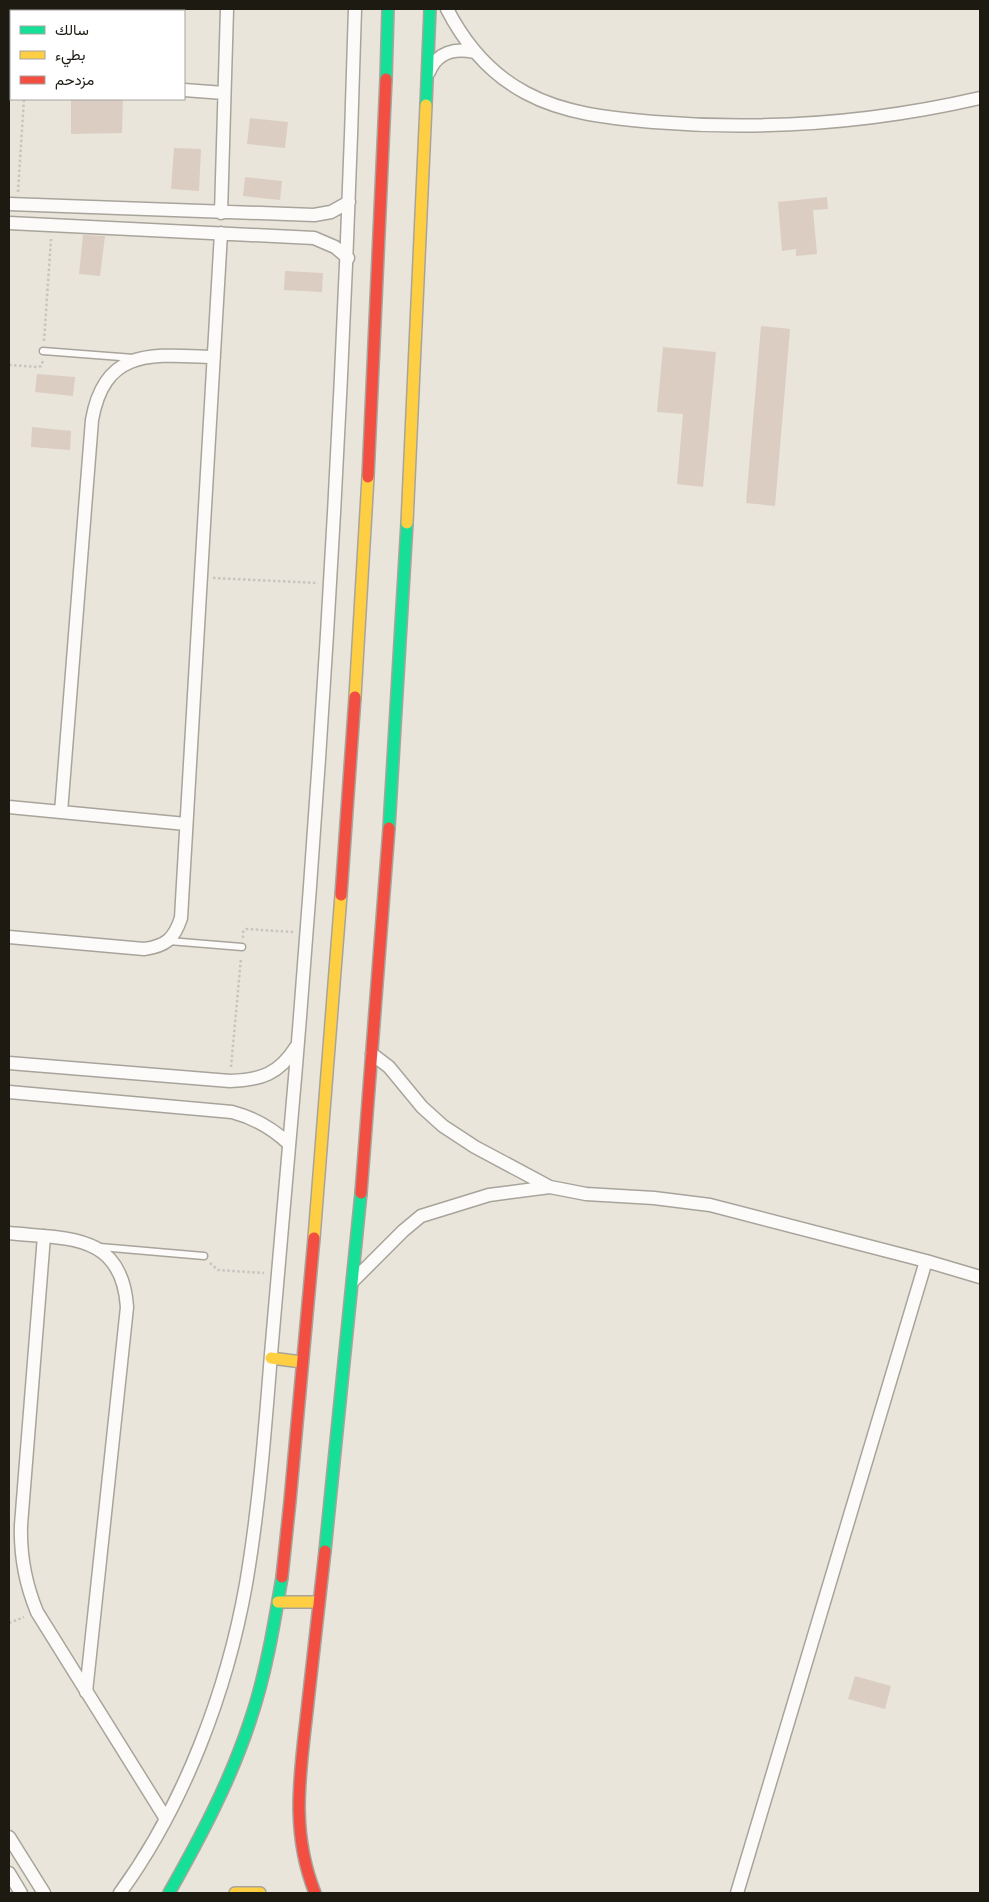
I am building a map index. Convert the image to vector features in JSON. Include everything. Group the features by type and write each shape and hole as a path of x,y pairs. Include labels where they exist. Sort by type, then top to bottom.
{"street":[{"path":"222,213 226,9"},
{"path":"120,1893 166,1819 200,1747 226,1672 245,1587 259,1492 307,933 348,258 355,9"},
{"path":"168,1893 199,1841 227,1782 250,1721 268,1658 278,1602 290,1503 340,924 368,494 388,9"},
{"path":"315,1893 300,1851 297,1824 298,1796 353,1281 382,926 410,493 430,9"},
{"path":"446,9 474,52 506,81 544,102 586,114 636,120 735,126 805,124 885,117 934,109 980,98"},
{"path":"428,77 432,65 445,54 462,49 474,52"},
{"path":"185,90 224,92"},
{"path":"13,205 314,215 331,212 349,202"},
{"path":"52,225 54,207"},
{"path":"300,237 301,215"},
{"path":"9,223 300,237 321,240 348,258"},
{"path":"9,937 144,949 157,947 168,941 177,931 181,918 222,233"},
{"path":"61,812 92,420 96,400 105,382 120,368 138,359 158,355 214,356"},
{"path":"9,807 186,824"},
{"path":"9,1063 230,1081 252,1080 266,1076 284,1063 297,1045"},
{"path":"372,1054 389,1067 422,1107 442,1126 475,1147 550,1187 586,1194 654,1198 710,1205 926,1261 980,1278"},
{"path":"9,1092 232,1112 257,1120 269,1127 289,1144"},
{"path":"353,1281 403,1231 422,1216 489,1196 550,1187"},
{"path":"9,1233 80,1240 96,1247 110,1258 120,1273 126,1289 127,1307 86,1692"},
{"path":"44,1236 21,1525 22,1562 25,1580 38,1612 166,1819"},
{"path":"737,1893 926,1261"},
{"path":"271,1358 302,1362"},
{"path":"278,1602 319,1602"},
{"path":"9,1836 44,1893"},
{"path":"9,1873 21,1893"},
{"path":"235,1893 260,1893"}],"lane":[{"path":"43,351 138,359"},
{"path":"168,941 242,947"},
{"path":"96,1247 204,1256"}],"path":[{"path":"13,205 24,100"},
{"path":"9,365 41,366 52,225"},
{"path":"201,578 329,583"},
{"path":"230,1081 243,932 246,929 307,933"},
{"path":"204,1256 218,1270 278,1274"}],"building":[{"path":"71,100 123,100 122,133 71,134"},
{"path":"250,118 288,122 285,148 247,144"},
{"path":"174,148 201,149 199,191 171,189"},
{"path":"245,177 282,181 280,200 243,196"},
{"path":"827,197 828,209 813,210 817,254 796,256 796,249 782,251 778,202"},
{"path":"83,235 105,236 100,276 79,274"},
{"path":"285,271 323,273 322,292 284,290"},
{"path":"761,326 790,329 775,506 746,503"},
{"path":"663,347 716,352 703,487 677,484 683,414 657,412"},
{"path":"37,374 75,377 73,396 35,392"},
{"path":"32,427 71,431 70,450 31,447"},
{"path":"855,1676 891,1686 885,1709 848,1699"}],"traffic: fast":[{"path":"386,79 388,9"},
{"path":"426,105 430,9"},
{"path":"389,828 407,523"},
{"path":"325,1551 361,1193"},
{"path":"169,1893 214,1809 242,1744 256,1703 265,1667 282,1577"}],"traffic: slow":[{"path":"407,523 426,105"},
{"path":"355,697 368,477"},
{"path":"314,1238 341,895"},
{"path":"271,1358 302,1362"},
{"path":"278,1602 319,1602"},
{"path":"235,1893 260,1893"}],"traffic: jam":[{"path":"368,477 386,79"},
{"path":"341,895 355,697"},
{"path":"361,1193 389,828"},
{"path":"282,1577 314,1238"},
{"path":"315,1893 302,1845 299,1798 302,1751 325,1551"}]}
